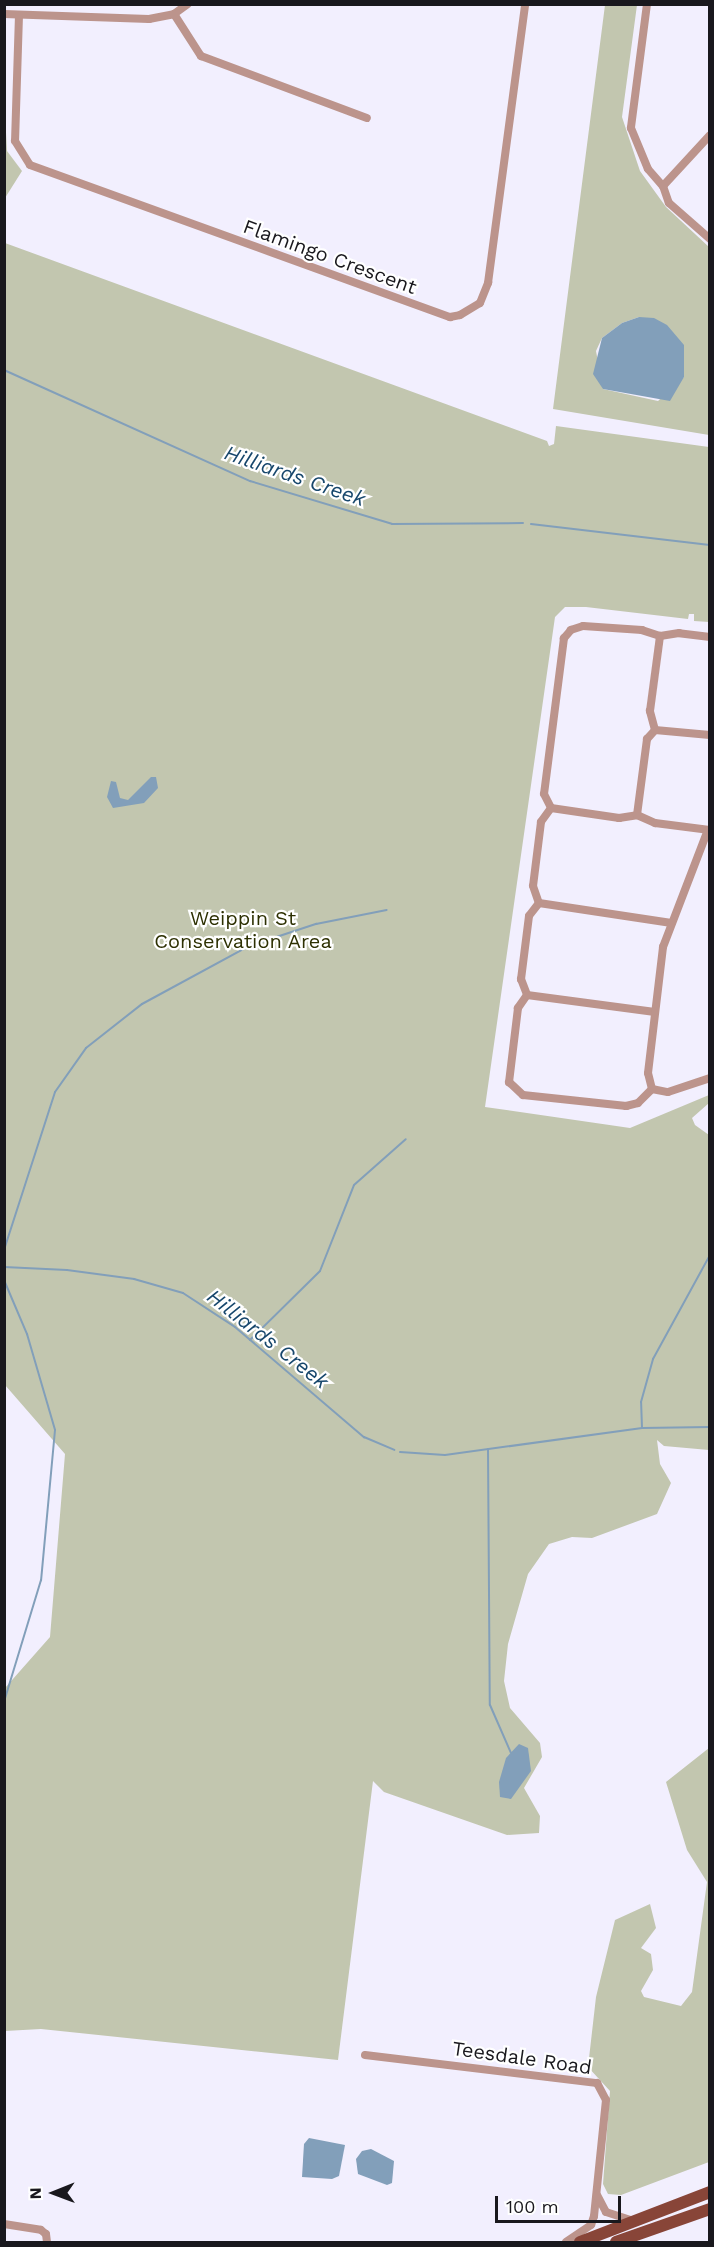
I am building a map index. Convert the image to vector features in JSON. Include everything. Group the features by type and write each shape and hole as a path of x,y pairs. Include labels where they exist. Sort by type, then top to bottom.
{"main road":[{"path":"580,2242 630,2220 710,2192"},
{"path":"616,2242 710,2208"}],"street":[{"path":"4,14 149,19 174,14 188,4"},
{"name":"Flamingo Crescent","path":"19,15 15,141 30,165 450,317 480,303 488,283 525,4"},
{"path":"647,4 631,128 648,170 663,186 669,202 710,239"},
{"path":"174,14 201,56 367,118"},
{"path":"663,186 710,135"},
{"path":"551,808 544,795 566,634 583,626 642,630 660,636 679,633 710,637"},
{"path":"655,730 650,711 660,636"},
{"path":"655,730 710,735"},
{"path":"637,815 647,739 655,730"},
{"path":"551,808 618,818 637,815 655,823 709,830 663,947 648,1073 652,1089"},
{"path":"539,903 533,886 541,822 551,808"},
{"path":"539,903 672,923"},
{"path":"527,995 521,979 529,916 539,903"},
{"path":"527,995 655,1012"},
{"path":"527,995 518,1008 509,1072 508,1082 517,1093 626,1106 652,1089 668,1092 710,1078"},
{"name":"Teesdale Road","path":"365,2055 597,2083 606,2100 591,2225 566,2242"},
{"path":"596,2194 606,2212 630,2220"},
{"path":"4,2224 47,2238"}],"green space":[{"path":"605,5 637,5 622,117 640,171 666,207 709,247 709,435 553,409","holes":["639,317 684,363 684,377 658,401 603,389 596,351 602,338 622,323"]},
{"path":"5,113 7,151 22,171 5,198"},
{"name":"Weippin St Conservation Area","path":"5,243 547,441 549,446 554,444 556,426 709,447 709,622 694,621 694,614 689,614 688,619 586,607 565,607 555,617 485,1107 630,1128 709,1095 709,1103 692,1118 695,1125 709,1135 709,1450 664,1446 657,1440 660,1464 671,1483 657,1514 592,1538 572,1537 549,1544 528,1574 508,1644 504,1681 510,1708 540,1743 542,1757 524,1788 540,1816 539,1833 507,1835 384,1792 373,1781 338,2060 41,2029 5,2031 5,1688 50,1637 65,1454 5,1385"},
{"path":"709,1748 709,2162 621,2195 608,2194 603,2184 610,2091 588,2067 596,1997 615,1920 650,1904 656,1928 641,1948 651,1954 653,1970 641,1991 644,1997 681,2006 692,1992 707,1882 687,1850 666,1782"}],"water":[{"path":"639,317 654,318 667,325 684,345 684,377 670,401 603,389 593,374 602,338 622,323"},
{"path":"151,777 156,777 158,788 144,803 113,808 107,797 111,781 116,782 120,798 128,800"},
{"path":"519,1744 528,1748 531,1771 511,1799 500,1797 499,1782 506,1758"},
{"path":"309,2138 345,2145 339,2176 332,2179 302,2177 304,2144"},
{"path":"371,2149 394,2161 392,2183 387,2185 358,2174 356,2159 362,2151"}],"waterway":[{"name":"Hilliards Creek","path":"4,370 250,481 392,524 523,523"},
{"name":"Hilliards Creek","path":"531,524 710,545"},
{"path":"4,1250 55,1092 86,1048 142,1004 249,946 316,924 387,910"},
{"path":"250,1340 320,1271 354,1185 406,1139"},
{"path":"642,1428 641,1402 653,1359 710,1255"},
{"name":"Hilliards Creek","path":"4,1267 67,1270 134,1279 183,1293 235,1327 364,1437 394,1450"},
{"path":"4,1280 27,1334 55,1430 41,1580 4,1702"},
{"name":"Hilliards Creek","path":"400,1452 445,1455 642,1428 710,1427"},
{"path":"488,1449 490,1705 511,1753"}]}
